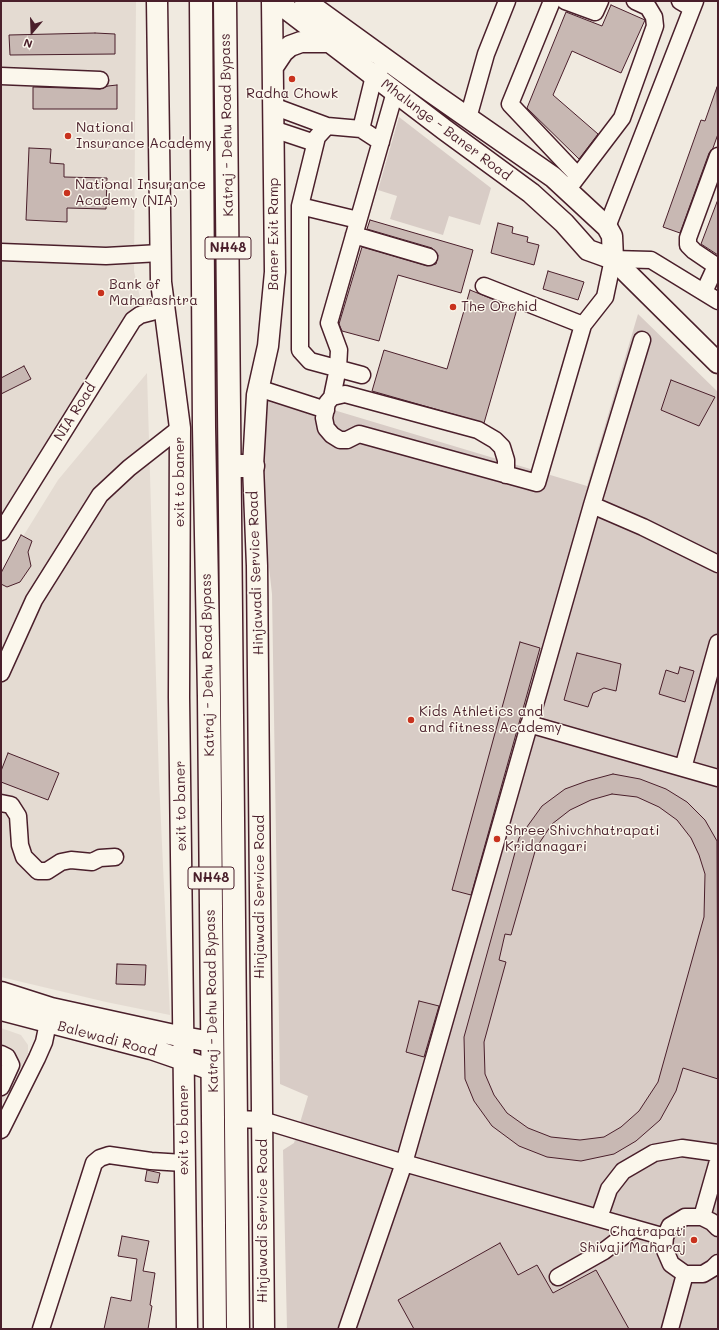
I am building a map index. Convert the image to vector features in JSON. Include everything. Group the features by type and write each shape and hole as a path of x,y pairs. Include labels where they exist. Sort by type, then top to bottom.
{"highway":[{"name":"Katraj - Dehu Road Bypass","path":"201,1 204,427 209,697 215,1329"},
{"name":"Katraj - Dehu Road Bypass","path":"225,1 238,1329"},
{"path":"230,466 253,466"}],"main road":[{"path":"157,1 160,253 163,309 169,342 180,428 204,427"},
{"name":"Baner Exit Ramp","path":"253,466 258,388 268,346 273,308 275,272 272,1"},
{"name":"Mhalunge - Baner Road","path":"276,1 445,130 532,193 564,223 588,250 613,259 718,362"},
{"name":"Mhalunge - Baner Road","path":"305,1 463,115 553,177 573,182 607,227 612,236 613,259"},
{"path":"273,67 283,52 290,46 301,42 329,42"},
{"path":"445,130 463,115"},
{"name":"exit to baner","path":"180,428 179,697 187,1329"},
{"name":"Hinjawadi Service Road","path":"253,466 257,566 264,1329"},
{"path":"235,927 260,928"},
{"name":"Balewadi Road","path":"1,992 51,1008 212,1042"},
{"name":"Balewadi Road","path":"1,1010 151,1049 212,1070"}],"street":[{"path":"463,115 507,1"},
{"path":"552,1 510,104 573,182 622,118 655,26 654,16 648,7 635,1"},
{"path":"565,1 595,12 600,1"},
{"path":"607,227 689,3"},
{"path":"361,129 374,76 387,61"},
{"path":"1,76 100,80"},
{"path":"395,92 329,323 339,350 338,368 324,418 326,428 332,435 340,440 347,440 359,434 537,483 583,325 605,297 613,259 651,260 718,301"},
{"path":"273,106 328,126 361,129 381,142"},
{"path":"328,126 317,137 300,206 300,350 310,361 362,375"},
{"path":"273,129 315,143"},
{"path":"704,292 717,266 694,252 688,245 688,238 716,166"},
{"path":"300,206 429,257"},
{"path":"1,252 106,256 160,253"},
{"path":"484,286 583,325"},
{"name":"NIA Road","path":"1,532 133,320 140,315 163,309"},
{"path":"347,1329 404,1163 592,505 642,340"},
{"path":"258,388 329,404 345,394 478,430 495,440 502,447 506,460 506,474"},
{"path":"1,673 34,600 100,495 129,468 180,428"},
{"path":"592,505 644,527 718,564"},
{"path":"683,768 718,643"},
{"path":"529,724 718,778"},
{"path":"1,803 10,805 18,816 20,845 24,857 38,871 47,871 61,862 71,860 92,862 100,858 115,857"},
{"path":"1,1130 37,1058 48,1023"},
{"path":"1,1054 7,1057 11,1065 1,1087"},
{"path":"236,1119 262,1120 404,1163 665,1237"},
{"path":"599,1218 609,1189 623,1171 654,1153 682,1148 718,1153"},
{"path":"41,1329 94,1162 100,1158 110,1155 151,1161 184,1163"},
{"path":"702,1217 718,1161"},
{"path":"718,1228 712,1222 702,1217 690,1216 679,1219 670,1226 665,1237 664,1248 667,1260 675,1268 685,1274 703,1274 713,1268 718,1262"},
{"path":"558,1277 604,1251 634,1228"},
{"path":"670,1329 685,1274"}],"shaded area":[{"name":"National Insurance Academy","path":"1,1 136,1 134,271 140,297 1,515"},
{"path":"399,117 491,188 480,225 449,216 443,235 390,219 397,196 378,190"},
{"name":"Shree Shivchhatrapati Kridanagari","path":"638,314 718,392 718,1329 287,1329 283,1150 294,1143 308,1096 280,1084 272,594 266,540 261,433 267,390 587,486"},
{"path":"147,373 159,780 170,1015 106,1002 1,977 1,572 58,480"},
{"path":"1,1028 21,1035 28,1045 28,1054 1,1106"}],"building":[{"path":"611,5 645,20 621,73 572,51 553,95 598,134 579,159 527,108 566,12 602,26"},
{"path":"115,34 115,54 10,55 9,35"},
{"path":"117,85 117,109 33,109 33,87 100,89"},
{"path":"717,87 718,134 713,148 709,153 680,233 663,227 701,120 705,121"},
{"name":"National Insurance Academy (NIA)","path":"29,148 51,149 50,163 64,164 64,177 107,178 106,209 67,208 67,222 26,220"},
{"path":"718,202 718,255 701,244"},
{"path":"370,220 473,250 461,293 398,275 379,341 342,331 339,324 362,247 427,266 436,264 438,255 432,248 367,229"},
{"path":"498,223 513,227 512,233 528,237 527,242 539,245 534,265 491,253"},
{"path":"548,271 584,282 578,300 543,289"},
{"path":"470,290 517,309 484,423 372,391 384,350 447,369"},
{"path":"24,366 31,379 1,394 1,378"},
{"path":"671,380 715,397 699,426 661,410"},
{"path":"21,535 32,541 28,552 31,566 20,582 7,587 1,584 1,573"},
{"path":"520,642 540,648 471,895 452,890"},
{"path":"577,653 621,664 616,691 604,688 593,693 588,707 564,700"},
{"path":"680,667 694,671 685,702 659,694 666,670 678,674"},
{"path":"8,753 59,773 48,800 1,782 1,771"},
{"path":"613,774 640,779 666,789 687,802 705,820 717,841 718,1079 683,1068 676,1091 660,1120 636,1141 614,1154 581,1161 547,1157 519,1146 492,1126 474,1101 465,1079 464,1037 519,838 542,806 565,789","holes":["612,794 637,797 659,807 677,820 691,838 699,855 705,874 704,917 658,1082 639,1111 621,1127 604,1137 580,1140 551,1137 528,1128 507,1113 494,1095 485,1074 484,1042 506,962 499,960 505,934 511,935 536,848 552,824 570,810 591,800"]},
{"path":"117,964 146,965 145,985 116,984"},
{"path":"419,1001 439,1006 424,1057 406,1052"},
{"path":"147,1170 160,1173 158,1183 145,1181"},
{"path":"122,1236 149,1241 143,1271 155,1273 148,1329 104,1329 111,1297 131,1301 137,1259 118,1256"},
{"path":"500,1243 518,1275 537,1265 553,1293 596,1270 629,1329 414,1329 398,1300"}],"place":[{"name":"Radha Chowk","path":"292,79"},
{"name":"National Insurance Academy","path":"68,136"},
{"name":"National Insurance Academy (NIA)","path":"67,193"},
{"name":"Bank of Maharashtra","path":"101,293"},
{"name":"The Orchid","path":"453,307"},
{"name":"Kids Athletics and and fitness Academy","path":"411,720"},
{"name":"Shree Shivchhatrapati Kridanagari","path":"497,839"},
{"name":"Chatrapati Shivaji Maharaj","path":"694,1240"}]}
